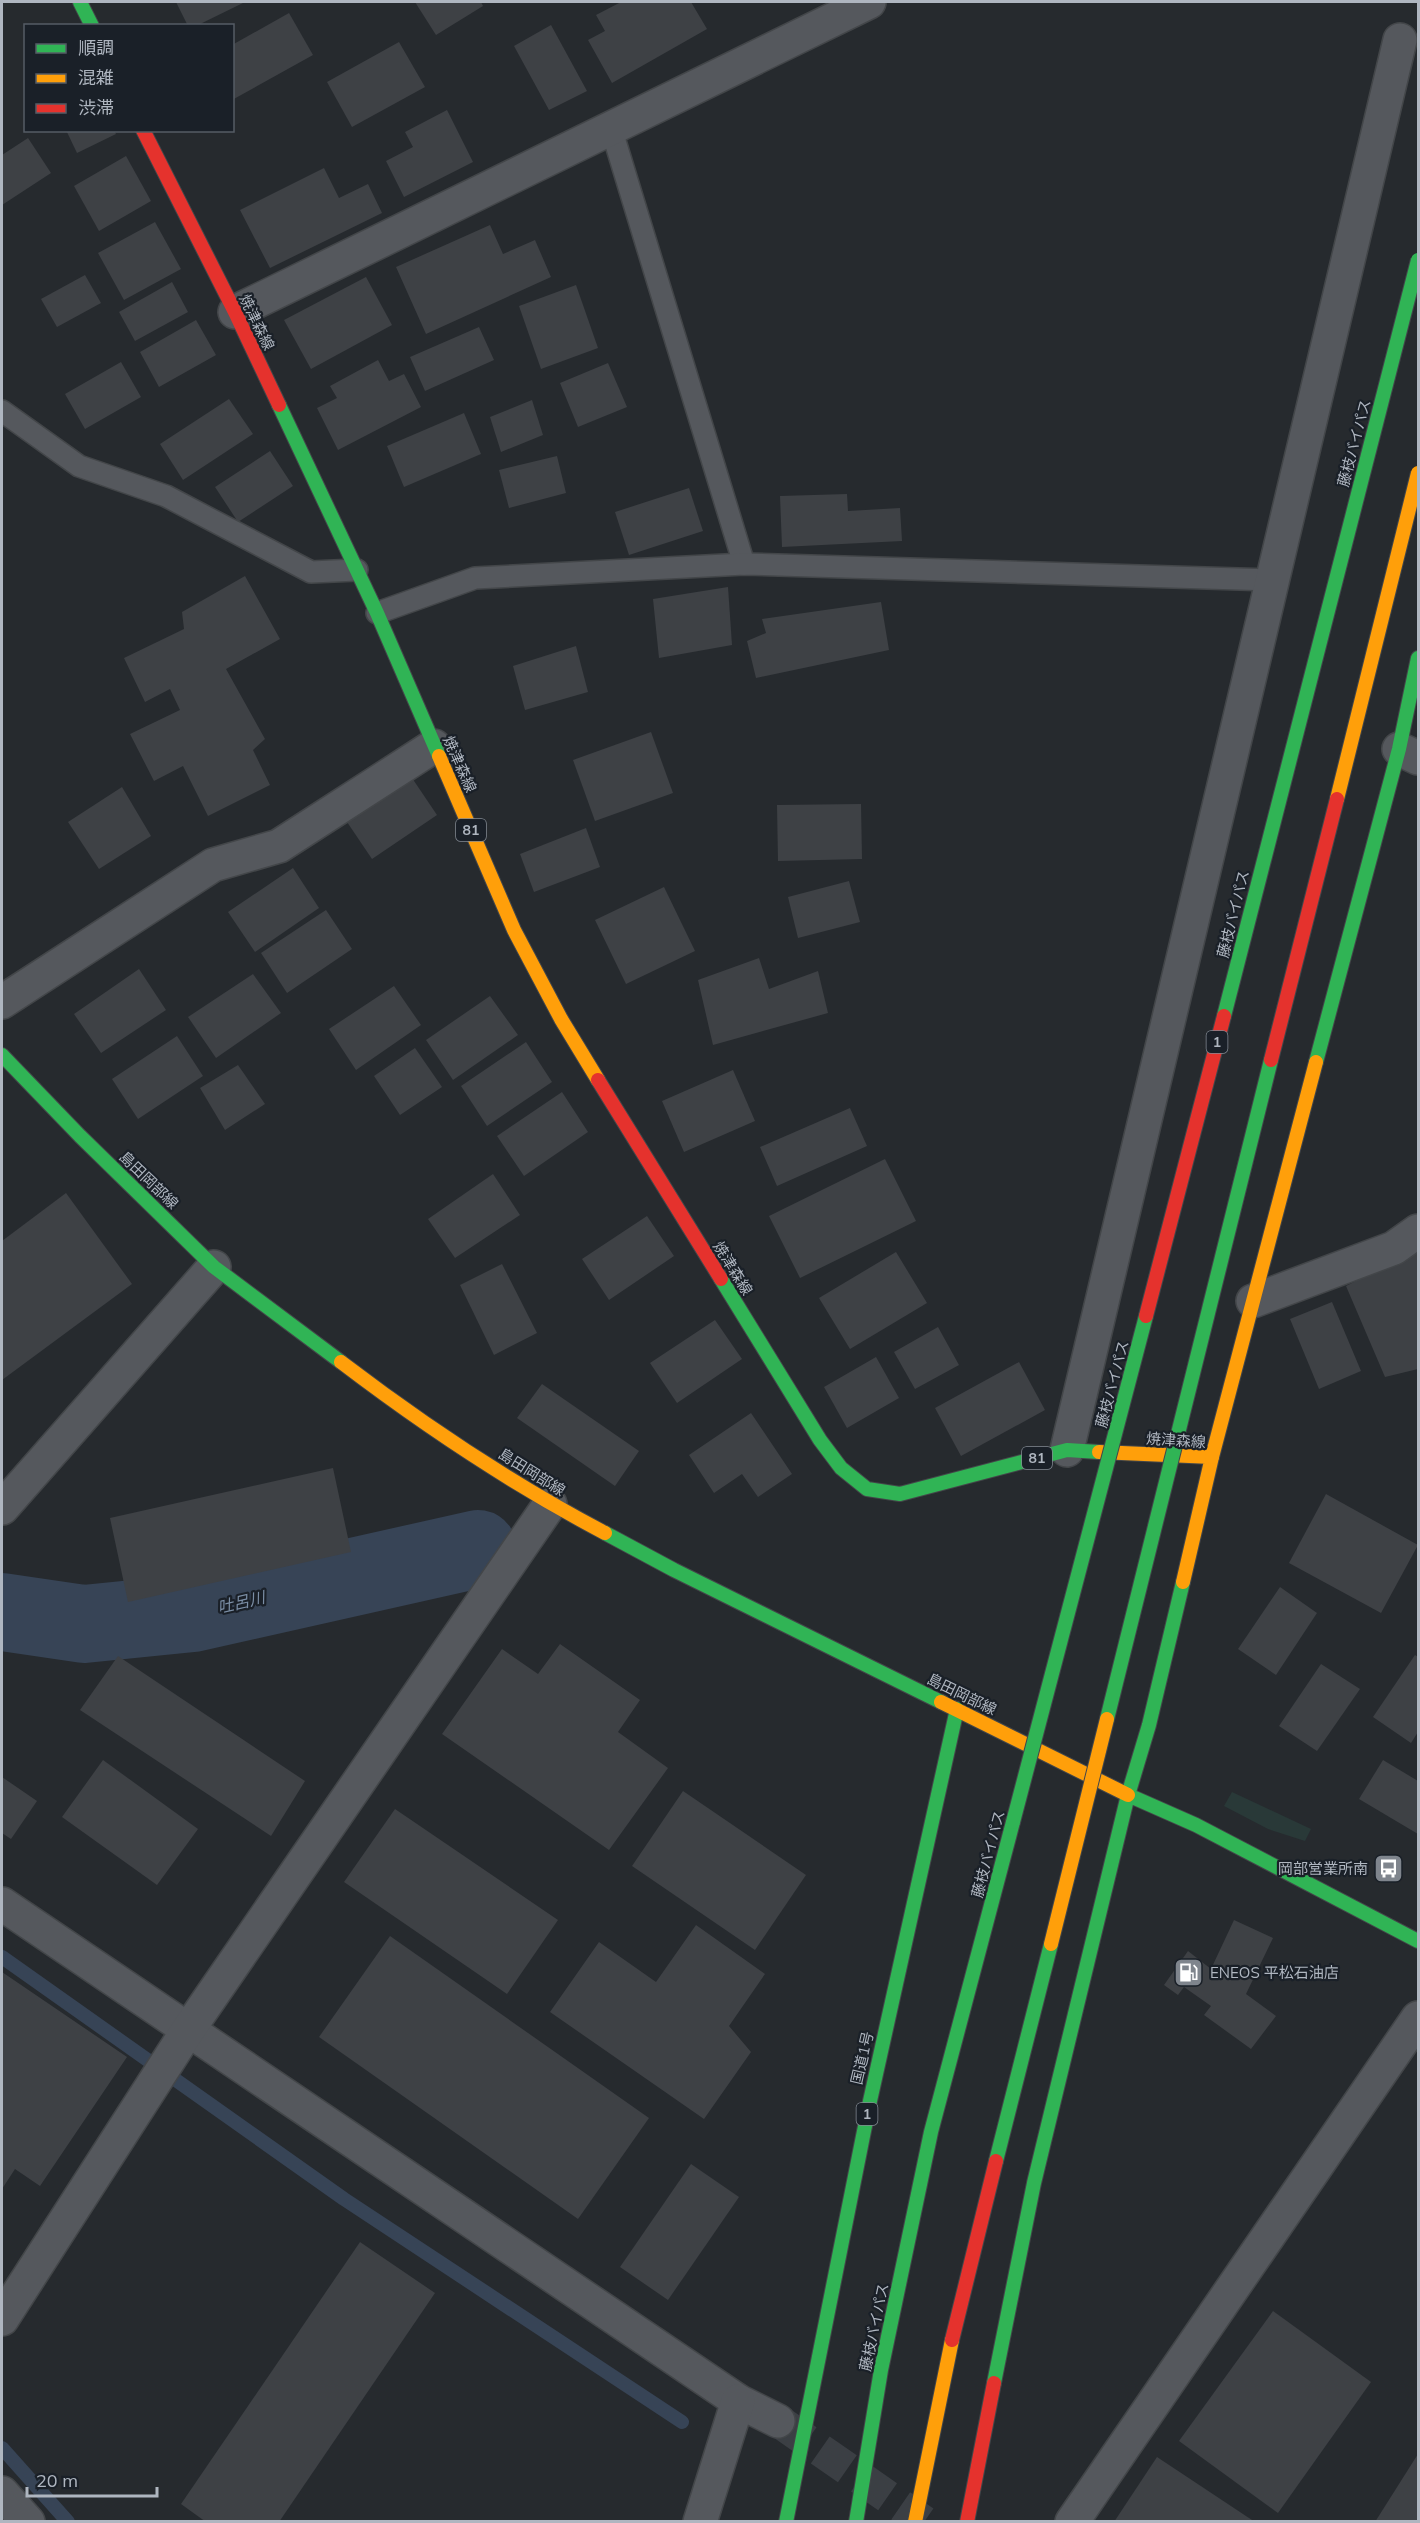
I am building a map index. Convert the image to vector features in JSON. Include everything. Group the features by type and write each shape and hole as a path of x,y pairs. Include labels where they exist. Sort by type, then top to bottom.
{"main road":[{"path":"80,2 91,24"},
{"name":"焼津森線","path":"144,132 235,312 377,613 514,930 561,1019 820,1440 841,1468 867,1489 900,1494 1067,1450 1212,1457 1149,1725 1128,1795"},
{"name":"藤枝バイパス","path":"856,2522 881,2370 932,2132 1178,1196 1419,259"},
{"path":"915,2522 961,2296 1419,473"},
{"path":"1212,1457 1253,1301 1409,754 1419,658"},
{"name":"島田岡部線","path":"2,1055 80,1136 214,1267 388,1398 495,1469 550,1504 674,1570 1128,1795"},
{"name":"国道1号","path":"786,2522 870,2101 957,1709"},
{"path":"967,2522 1034,2183 1128,1795 1196,1825 1419,1941"}],"street":[{"path":"235,312 870,2"},
{"path":"1067,1450 1400,40"},
{"path":"2,1002 213,865 279,846 434,746"},
{"path":"1253,1301 1394,1248 1419,1231"},
{"path":"2,1508 214,1267"},
{"path":"2,2319 188,2030 550,1504"},
{"path":"2,1904 738,2401 778,2421"},
{"path":"1072,2522 1419,2018"},
{"path":"700,2522 738,2401"},
{"path":"2,2493 28,2522"}],"lane":[{"path":"611,128 744,564"},
{"path":"2,411 79,466 166,496 311,572 357,570"},
{"path":"377,613 475,578 744,564 1273,580"}],"shaded area":[{"path":"1232,1792 1311,1829 1305,1841 1268,1829 1224,1806"}],"building":[{"path":"176,2 245,2 200,24 187,24"},
{"path":"415,2 481,2 483,6 436,35"},
{"path":"621,2 691,2 707,29 612,83 588,40 605,31 596,15"},
{"path":"289,13 313,55 234,99 234,44"},
{"path":"551,25 587,91 549,110 514,46"},
{"path":"399,42 425,87 352,127 327,82"},
{"path":"447,110 473,162 404,197 386,161 413,147 405,132"},
{"path":"67,132 115,132 116,134 77,153"},
{"path":"28,138 51,173 2,205 2,155"},
{"path":"126,156 151,201 99,231 74,186"},
{"path":"324,168 339,198 368,184 382,213 270,268 240,210"},
{"path":"155,222 181,269 124,300 98,253"},
{"path":"490,225 503,254 535,240 551,277 426,334 396,267"},
{"path":"85,275 101,303 57,327 41,299"},
{"path":"366,277 392,325 311,369 284,320"},
{"path":"172,282 188,312 135,341 119,312"},
{"path":"576,285 598,348 541,369 519,306"},
{"path":"196,320 216,355 159,387 140,352"},
{"path":"479,327 494,360 425,391 410,357"},
{"path":"378,360 389,381 404,374 421,407 338,450 317,408 337,398 330,386"},
{"path":"121,362 141,397 85,429 65,394"},
{"path":"608,363 627,407 578,427 560,383"},
{"path":"229,399 253,434 183,480 160,444"},
{"path":"532,400 543,435 501,452 490,417"},
{"path":"464,413 481,454 404,487 387,446"},
{"path":"270,451 293,486 238,522 215,487"},
{"path":"557,456 566,493 509,508 499,470"},
{"path":"689,488 703,531 629,555 615,512"},
{"path":"847,494 848,511 900,508 902,541 782,547 780,496"},
{"path":"245,576 280,639 226,669 265,739 253,750 270,785 208,816 183,766 154,781 130,734 180,710 170,689 145,702 124,658 184,629 182,612"},
{"path":"728,587 732,645 659,658 653,599"},
{"path":"881,602 889,650 756,678 747,641 766,633 762,619"},
{"path":"576,646 588,692 525,710 513,666"},
{"path":"651,732 673,793 595,821 573,760"},
{"path":"410,775 437,815 372,859 345,819"},
{"path":"122,787 151,836 99,869 68,822"},
{"path":"861,804 862,859 778,861 777,805"},
{"path":"586,828 600,867 534,892 520,854"},
{"path":"293,868 319,908 255,952 228,912"},
{"path":"849,881 860,922 798,938 788,897"},
{"path":"664,887 695,951 626,984 595,920"},
{"path":"326,910 352,949 287,993 261,953"},
{"path":"759,958 769,989 818,971 828,1013 713,1045 698,980"},
{"path":"139,969 166,1010 101,1053 74,1014"},
{"path":"253,974 281,1013 216,1058 188,1017"},
{"path":"394,986 421,1025 356,1070 329,1029"},
{"path":"490,996 518,1035 453,1080 426,1040"},
{"path":"177,1036 203,1076 138,1119 112,1079"},
{"path":"526,1042 552,1082 487,1126 461,1086"},
{"path":"415,1048 442,1087 400,1115 374,1076"},
{"path":"238,1065 265,1104 225,1130 200,1088"},
{"path":"733,1070 755,1121 684,1152 662,1101"},
{"path":"562,1092 588,1132 524,1176 497,1136"},
{"path":"850,1108 867,1146 777,1186 760,1147"},
{"path":"885,1159 916,1221 800,1278 769,1216"},
{"path":"493,1174 520,1215 455,1258 428,1219"},
{"path":"66,1193 132,1284 2,1380 2,1241"},
{"path":"647,1216 674,1256 609,1300 582,1259"},
{"path":"1418,1250 1418,1369 1385,1377 1346,1286"},
{"path":"896,1252 927,1303 850,1349 819,1298"},
{"path":"502,1264 537,1333 494,1355 460,1285"},
{"path":"1332,1302 1361,1371 1319,1389 1290,1319"},
{"path":"715,1320 742,1359 677,1403 650,1363"},
{"path":"938,1327 959,1365 915,1389 894,1352"},
{"path":"876,1357 899,1398 847,1428 824,1387"},
{"path":"1019,1362 1045,1410 961,1456 935,1408"},
{"path":"542,1384 639,1451 615,1486 517,1418"},
{"path":"751,1413 792,1474 758,1497 742,1474 714,1493 689,1455"},
{"path":"333,1468 351,1552 128,1602 110,1518"},
{"path":"1326,1494 1418,1545 1381,1613 1289,1563"},
{"path":"1280,1587 1317,1613 1276,1675 1238,1649"},
{"path":"560,1644 640,1700 618,1732 668,1768 609,1850 442,1734 502,1649 538,1674"},
{"path":"1415,1655 1418,1657 1418,1732 1411,1743 1373,1717"},
{"path":"118,1656 305,1781 271,1836 80,1710"},
{"path":"1321,1664 1360,1689 1317,1751 1279,1726"},
{"path":"103,1760 198,1829 157,1885 62,1817"},
{"path":"1383,1760 1418,1781 1418,1834 1359,1799"},
{"path":"2,1777 37,1801 11,1839 2,1833"},
{"path":"683,1791 806,1875 755,1950 632,1866"},
{"path":"395,1809 558,1920 507,1994 344,1882"},
{"path":"1234,1920 1273,1938 1246,1994 1276,2016 1251,2049 1204,2015 1211,2006 1184,1987 1178,1995 1164,1985 1188,1951 1211,1969"},
{"path":"696,1925 765,1974 729,2026 751,2052 704,2119 550,2012 599,1942 656,1982"},
{"path":"390,1936 649,2118 578,2219 319,2037"},
{"path":"2,1972 127,2057 40,2186 15,2169 2,2189"},
{"path":"691,2164 739,2197 668,2300 620,2267"},
{"path":"360,2242 435,2293 279,2522 206,2522 181,2504"},
{"path":"1273,2311 1371,2382 1278,2513 1179,2441"},
{"path":"1418,2454 1418,2522 1375,2522"},
{"path":"1157,2457 1255,2522 1114,2522"}],"waterway":[{"name":"吐呂川","path":"2,1612 84,1624 193,1613 478,1549"},
{"path":"2,1957 344,2199 682,2422"},
{"path":"2,2448 68,2522"}],"tunnel":[{"path":"780,2422 924,2522"}],"traffic: fast":[{"path":"80,2 91,24"},
{"path":"1224,1016 1418,260"},
{"path":"279,405 377,613 439,756"},
{"path":"1316,1062 1399,749 1418,658"},
{"path":"2,1055 80,1136 214,1267 341,1362"},
{"path":"1107,1719 1271,1060"},
{"path":"721,1279 820,1440 841,1468 867,1489 900,1494 1067,1450 1099,1452"},
{"path":"1013,1822 1146,1316"},
{"path":"605,1533 674,1570 941,1702"},
{"path":"1183,1582 1149,1725 1128,1795 1196,1825 1418,1941"},
{"path":"786,2522 870,2101 957,1709"},
{"path":"994,2383 1034,2183 1128,1795"},
{"path":"856,2522 881,2370 931,2132 1013,1822"},
{"path":"996,2161 1051,1944"}],"traffic: slow":[{"path":"1337,799 1418,473"},
{"path":"439,756 514,930 561,1019 598,1080"},
{"path":"1212,1457 1316,1062"},
{"path":"341,1362 470,1453 536,1495 605,1533"},
{"path":"1099,1452 1212,1457 1183,1582"},
{"path":"941,1702 1128,1795"},
{"path":"1051,1944 1107,1719"},
{"path":"915,2522 952,2340"}],"traffic: jam":[{"path":"144,132 279,405"},
{"path":"1271,1060 1337,799"},
{"path":"1146,1316 1224,1016"},
{"path":"598,1080 721,1279"},
{"path":"952,2340 996,2161"},
{"path":"967,2522 994,2383"}],"place":[{"name":"岡部営業所南","path":"1389,1868"},
{"name":"ENEOS 平松石油店","path":"1189,1972"}]}
